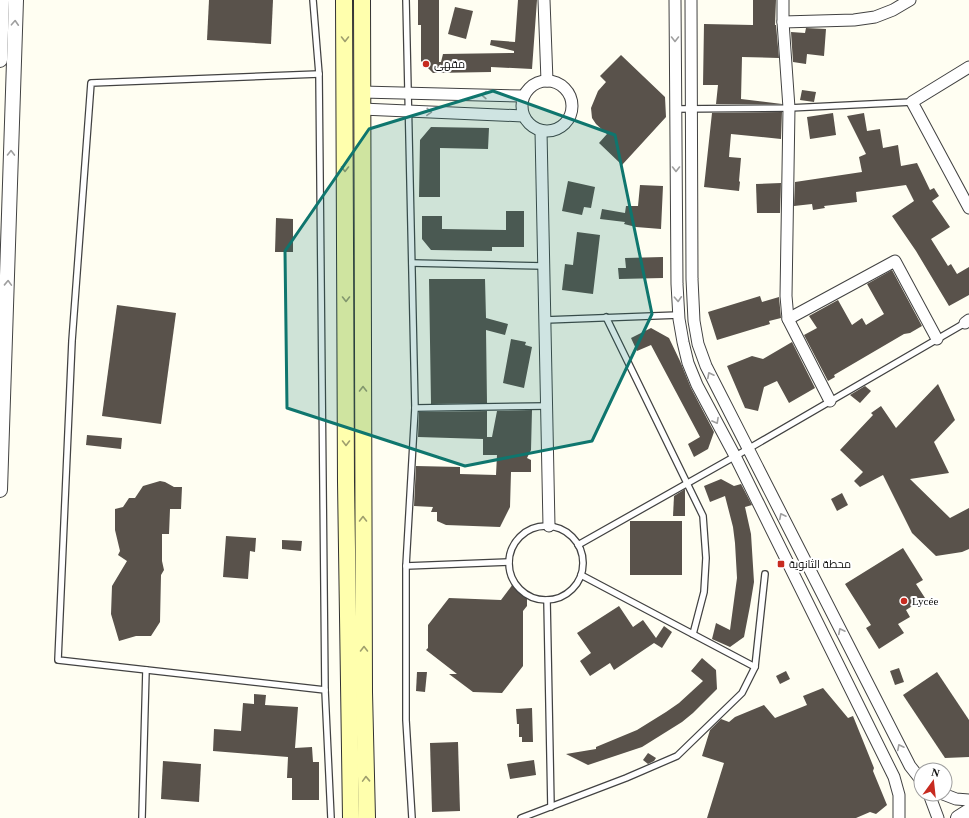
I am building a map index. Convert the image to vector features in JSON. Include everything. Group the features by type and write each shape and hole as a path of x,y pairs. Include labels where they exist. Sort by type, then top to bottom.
{"main road":[{"path":"344,0 346,482 351,818"},
{"path":"362,0 364,692 368,818"}],"street":[{"path":"0,60 2,0"},
{"path":"0,490 16,0"},
{"path":"544,0 547,81"},
{"path":"675,0 677,284 679,315 688,363 697,385 735,456 894,777 908,818"},
{"path":"691,0 692,279 694,321 698,344 706,366 913,770"},
{"path":"782,0 789,108 786,296 788,319 830,401"},
{"path":"783,22 854,20 875,17 894,10 910,0"},
{"path":"969,67 912,102 969,208"},
{"path":"547,81 555,82 563,86 569,93 572,101 570,118 558,129 550,132 541,131 527,123 521,109 523,96 527,90 533,85 547,81"},
{"path":"362,92 523,96"},
{"path":"362,109 523,116"},
{"path":"541,131 549,526"},
{"path":"788,319 895,261 937,339"},
{"path":"899,795 899,818"},
{"path":"953,798 969,800"},
{"path":"932,802 938,818"},
{"path":"958,818 969,811"}],"lane":[{"path":"313,0 319,74 325,690 331,818"},
{"path":"406,0 415,408 406,566 406,720 412,818"},
{"path":"319,74 91,83 72,341 58,660 325,690"},
{"path":"676,109 789,108 912,102"},
{"path":"412,262 544,266"},
{"path":"545,320 679,315"},
{"path":"606,318 703,516 706,558 704,592 693,634"},
{"path":"578,545 748,449 967,321"},
{"path":"415,408 547,406"},
{"path":"549,526 561,529 571,536 578,545 582,555 583,565 581,575 576,585 568,593 558,598 547,600 535,598 524,593 513,579 509,562 511,550 517,540 526,532 537,527 549,526"},
{"path":"406,566 509,562"},
{"path":"521,818 626,778 677,756 742,693 755,667 765,574"},
{"path":"581,575 755,667"},
{"path":"547,600 551,807"},
{"path":"142,818 146,670"}],"highlighted area":[{"path":"493,91 615,135 652,314 592,441 465,466 287,408 285,251 369,129"}],"building":[{"path":"209,0 273,0 271,44 207,40"},
{"path":"418,0 439,0 439,62 441,62 443,54 514,53 514,51 490,45 491,40 515,42 518,0 537,0 532,69 491,67 491,72 433,73 421,61 421,25 418,25"},
{"path":"753,0 776,0 775,25 779,58 742,57 741,99 782,104 716,104 718,85 703,85 704,24 753,25"},
{"path":"455,7 473,11 466,39 448,34"},
{"path":"806,28 826,29 824,56 807,54 806,64 793,62 791,32 805,33"},
{"path":"621,55 665,97 666,117 622,165 599,143 607,134 592,118 591,108 598,91 606,82 600,76"},
{"path":"802,90 816,92 814,102 800,100"},
{"path":"782,112 781,139 731,134 729,157 741,158 739,191 704,187 712,113"},
{"path":"833,113 836,135 810,139 807,117"},
{"path":"864,113 867,131 880,129 883,148 898,145 901,166 917,163 930,190 934,188 939,196 932,201 950,227 931,239 948,266 951,264 957,274 969,267 969,295 949,306 916,251 892,216 914,201 906,185 856,192 857,202 824,206 825,208 813,210 812,204 794,206 795,182 862,172 859,157 866,154 847,116"},
{"path":"431,127 489,128 488,149 440,148 440,197 419,197 420,140"},
{"path":"568,181 595,187 591,208 584,207 582,215 562,211"},
{"path":"781,183 780,213 757,213 756,184"},
{"path":"640,185 663,186 661,229 636,227 624,224 625,222 600,219 602,209 625,213 626,206 638,206"},
{"path":"506,211 524,211 524,247 492,247 492,251 431,250 422,239 422,216 442,216 442,229 506,230"},
{"path":"276,218 293,219 293,252 275,252"},
{"path":"577,232 600,235 593,294 562,290 565,264 573,265"},
{"path":"663,257 663,278 619,279 618,268 626,268 625,258"},
{"path":"892,270 922,326 910,333 904,334 834,375 835,377 828,381 804,335 817,328 809,316 838,300 852,325 862,318 866,325 884,314 867,284"},
{"path":"429,279 485,279 486,318 508,324 505,335 486,330 487,403 431,404"},
{"path":"760,296 762,302 779,297 781,318 769,321 770,324 717,340 708,312"},
{"path":"117,305 176,313 161,424 102,416"},
{"path":"651,328 669,338 691,388 714,432 708,449 694,457 688,444 700,437 651,345 637,351 631,338"},
{"path":"511,339 526,342 525,345 532,347 524,388 503,383"},
{"path":"792,342 815,388 789,403 777,381 764,387 758,411 745,408 727,366 752,356 763,359"},
{"path":"938,384 955,420 934,442 949,473 910,479 950,518 969,508 969,549 962,552 936,556 912,533 883,475 860,487 854,481 863,472 840,450 873,415 871,413 881,406 896,428"},
{"path":"865,386 871,391 860,403 850,395"},
{"path":"532,410 531,450 527,458 531,460 531,472 511,472 510,507 500,527 446,525 437,521 437,512 431,512 433,507 414,506 416,466 460,467 460,474 496,475 497,455 483,455 483,439 418,437 419,412 487,411 487,437 492,437 497,411"},
{"path":"87,435 122,438 121,449 86,445"},
{"path":"721,479 734,486 741,484 752,505 745,507 751,534 754,582 744,637 730,647 712,639 716,623 730,630 737,578 733,527 725,496 710,502 704,486"},
{"path":"160,481 174,487 182,487 181,509 170,509 169,534 162,534 162,561 164,570 161,575 160,622 151,636 136,636 119,641 111,614 112,586 127,561 118,555 120,551 115,530 115,509 123,507 129,498 135,498 143,486"},
{"path":"685,489 685,516 673,516 674,496"},
{"path":"842,493 848,505 837,511 831,499"},
{"path":"630,521 682,521 682,575 630,575"},
{"path":"226,536 256,538 255,552 250,551 248,579 223,577"},
{"path":"282,540 302,541 301,551 282,549"},
{"path":"903,548 923,580 916,584 925,598 906,610 910,617 898,624 904,633 879,649 866,628 871,625 845,584"},
{"path":"513,584 527,595 527,606 523,611 523,666 502,693 473,692 449,674 457,674 426,650 428,648 428,625 449,598 501,600"},
{"path":"619,606 633,627 643,620 656,638 664,626 672,632 662,648 654,643 614,670 610,663 590,676 580,661 591,653 577,633"},
{"path":"702,658 716,670 717,689 682,722 642,747 588,765 566,754 596,749 596,747 637,730 679,703 703,681 691,671"},
{"path":"899,668 904,682 895,685 890,671"},
{"path":"786,671 790,679 780,684 776,676"},
{"path":"417,672 427,672 425,692 416,691"},
{"path":"937,672 969,720 969,757 945,758 903,695"},
{"path":"823,688 848,718 853,716 887,805 876,814 870,812 856,818 707,818 724,763 702,756 710,730 721,719 729,722 735,717 764,705 775,718 807,705 803,696"},
{"path":"254,694 266,695 265,705 298,707 295,748 312,747 313,762 319,762 319,800 292,800 292,778 287,778 288,757 213,751 214,729 241,731 243,703 254,704"},
{"path":"532,708 533,742 522,742 522,737 519,737 519,724 517,724 516,709"},
{"path":"458,742 460,811 432,812 430,743"},
{"path":"648,753 656,758 648,764 643,760"},
{"path":"534,760 536,775 510,779 507,764"},
{"path":"163,761 201,764 199,802 161,799"}],"place":[{"name":"مقهى","path":"426,64"},
{"name":"محطة الثانوية","path":"781,564"},
{"name":"Lycée","path":"904,601"}]}
